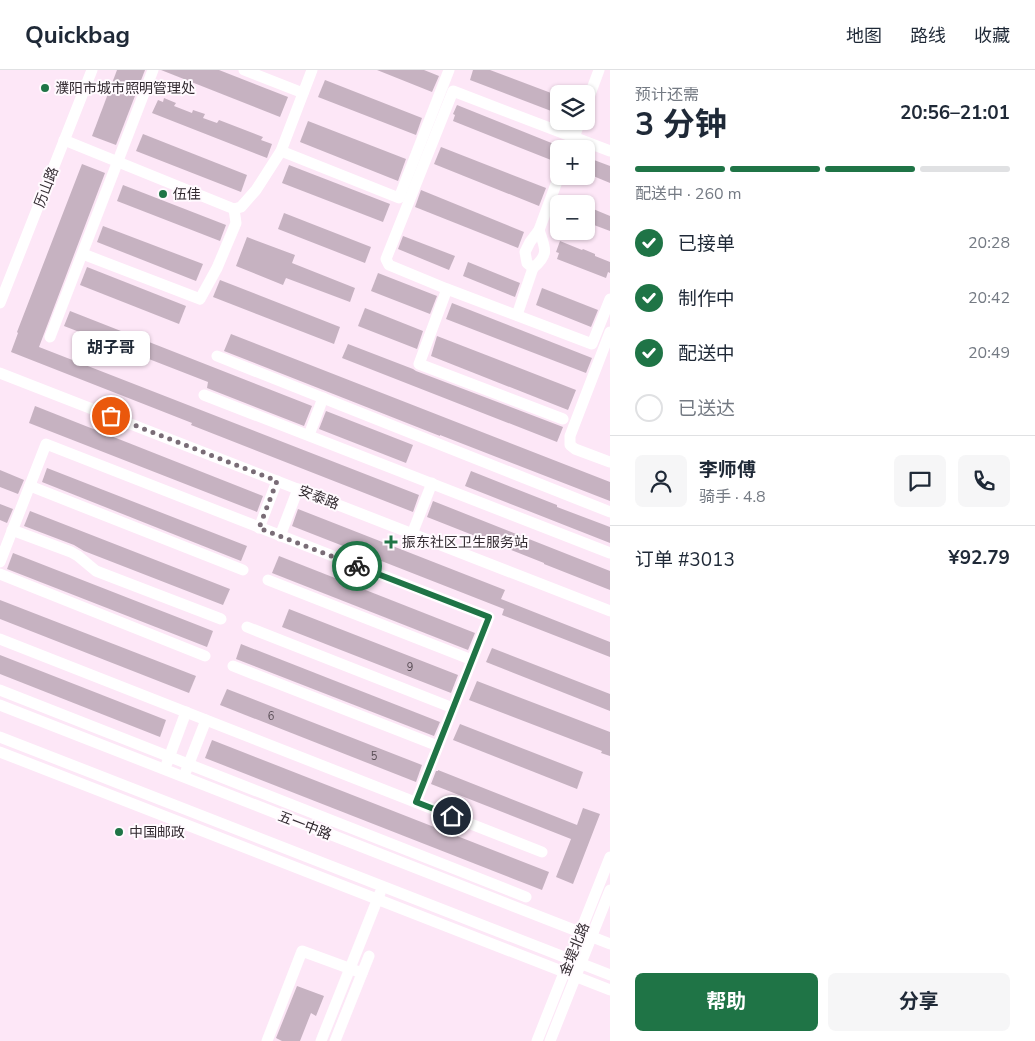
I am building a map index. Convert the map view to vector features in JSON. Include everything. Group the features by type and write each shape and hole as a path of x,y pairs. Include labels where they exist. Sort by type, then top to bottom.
{"street":[{"name":"历山路","path":"0,303 92,70"},
{"path":"50,337 153,70"},
{"path":"244,70 303,93"},
{"path":"64,140 234,209 240,207 256,190 280,151 312,70"},
{"path":"280,151 399,198 449,70"},
{"path":"594,85 600,70"},
{"path":"610,151 453,91 386,259 389,265 447,289 592,344 610,299"},
{"path":"573,140 577,130"},
{"path":"533,268 527,263 525,252 539,230 556,185"},
{"path":"83,254 200,299 217,268 236,223 234,209"},
{"path":"517,315 533,268 542,260 545,252 539,230"},
{"path":"0,269 12,274"},
{"path":"447,289 419,364 563,419"},
{"path":"610,332 570,436 570,445 575,449 610,462"},
{"path":"217,356 610,512"},
{"name":"安泰路","path":"0,373 610,611"},
{"path":"204,395 610,553"},
{"path":"309,436 323,398"},
{"path":"0,562 46,444 489,617 416,802"},
{"path":"259,528 277,481"},
{"path":"412,534 432,483"},
{"path":"30,486 243,570"},
{"path":"280,536 298,489"},
{"path":"12,530 78,556 96,571 221,619"},
{"path":"0,574 205,656"},
{"path":"268,580 472,660"},
{"path":"247,627 453,708"},
{"path":"0,639 542,852"},
{"path":"233,666 438,746"},
{"path":"0,690 526,897"},
{"name":"五一中路","path":"0,705 610,944"},
{"path":"164,770 186,712"},
{"path":"184,777 206,720"},
{"name":"五一中路","path":"0,737 610,975"},
{"path":"0,752 610,990"},
{"name":"金堤北路","path":"537,1041 610,857"},
{"path":"321,1041 382,886"},
{"name":"金堤北路","path":"550,1041 610,890"},
{"path":"267,1041 302,951 362,973"},
{"path":"335,1041 369,956"}],"building":[{"path":"117,70 145,70 116,145 92,136"},
{"path":"161,70 219,70 288,97 280,117"},
{"path":"377,70 424,70 439,76 432,92"},
{"path":"473,70 490,70 550,93 550,111 470,80"},
{"path":"325,80 422,118 416,135 318,97"},
{"path":"164,98 176,103 174,106 192,113 193,110 205,114 203,118 217,123 219,120 263,137 261,140 272,144 267,158 152,113 158,100 163,102"},
{"path":"457,105 550,142 550,160 453,121 455,115 453,114"},
{"path":"308,121 406,159 398,181 300,142"},
{"path":"143,134 247,175 241,192 136,151"},
{"path":"441,147 546,188 539,206 434,164"},
{"path":"595,160 610,166 610,183 595,177"},
{"path":"82,164 105,173 39,347 419,495 413,512 11,352"},
{"path":"289,165 390,204 383,222 282,183"},
{"path":"123,185 226,225 220,241 117,201"},
{"path":"421,190 524,232 518,248 415,207"},
{"path":"595,210 610,216 610,231 595,225"},
{"path":"284,213 371,247 365,263 278,229"},
{"path":"103,226 203,264 196,281 97,242"},
{"path":"403,236 455,256 449,270 398,249"},
{"path":"247,237 295,255 292,263 355,288 350,302 286,278 283,285 236,266"},
{"path":"560,241 595,254 595,256 610,262 610,273 608,272 606,278 557,259 559,253 556,252"},
{"path":"468,262 520,283 515,297 463,276"},
{"path":"87,267 186,306 179,324 80,285"},
{"path":"378,273 437,296 430,314 371,291"},
{"path":"220,280 340,327 334,344 213,297"},
{"path":"542,288 598,310 591,327 536,305"},
{"path":"452,303 592,358 586,373 446,319"},
{"path":"365,308 423,331 417,349 358,326"},
{"path":"70,311 312,406 304,426 207,388 208,382 64,326"},
{"path":"231,334 610,482 610,501 224,351"},
{"path":"437,336 576,390 568,410 431,356"},
{"path":"348,344 563,427 557,442 342,358"},
{"path":"35,406 263,496 257,512 29,423"},
{"path":"326,411 413,445 406,463 319,429"},
{"path":"47,468 247,546 241,561 42,482"},
{"path":"0,470 24,480 18,494 0,487"},
{"path":"471,471 610,527 610,543 465,486"},
{"path":"433,501 610,571 610,590 427,517"},
{"path":"0,504 13,509 7,523 0,520"},
{"path":"298,509 505,590 501,599 610,642 610,657 502,615 504,609 292,526"},
{"path":"30,511 230,589 223,605 24,526"},
{"path":"13,553 213,631 207,647 7,569"},
{"path":"279,556 475,633 468,650 272,573"},
{"path":"0,600 196,676 189,693 0,619"},
{"path":"289,609 458,675 451,693 282,627"},
{"path":"241,644 440,722 434,736 236,659"},
{"path":"492,648 610,694 610,711 486,662"},
{"path":"0,655 166,720 160,737 0,674"},
{"path":"477,681 610,732 610,756 601,753 602,751 469,700"},
{"path":"227,689 422,765 416,782 220,705"},
{"path":"460,724 583,772 577,789 453,740"},
{"path":"212,740 549,872 542,890 205,758"},
{"path":"438,770 577,825 583,808 600,814 573,884 556,877 571,839 431,784"},
{"path":"297,986 324,996 316,1016 311,1013 300,1041 282,1041 276,1038"}],"way so far":[{"path":"111,416 277,481 259,528 357,566"}],"place":[{"name":"濮阳市城市照明管理处","path":"45,88"},
{"name":"伍佳","path":"163,194"},
{"name":"胡子哥","path":"111,416"},
{"name":"振东社区卫生服务站","path":"391,542"},
{"name":"中国邮政","path":"119,832"}],"route":[{"path":"357,566 489,617 416,802 452,816"}]}
